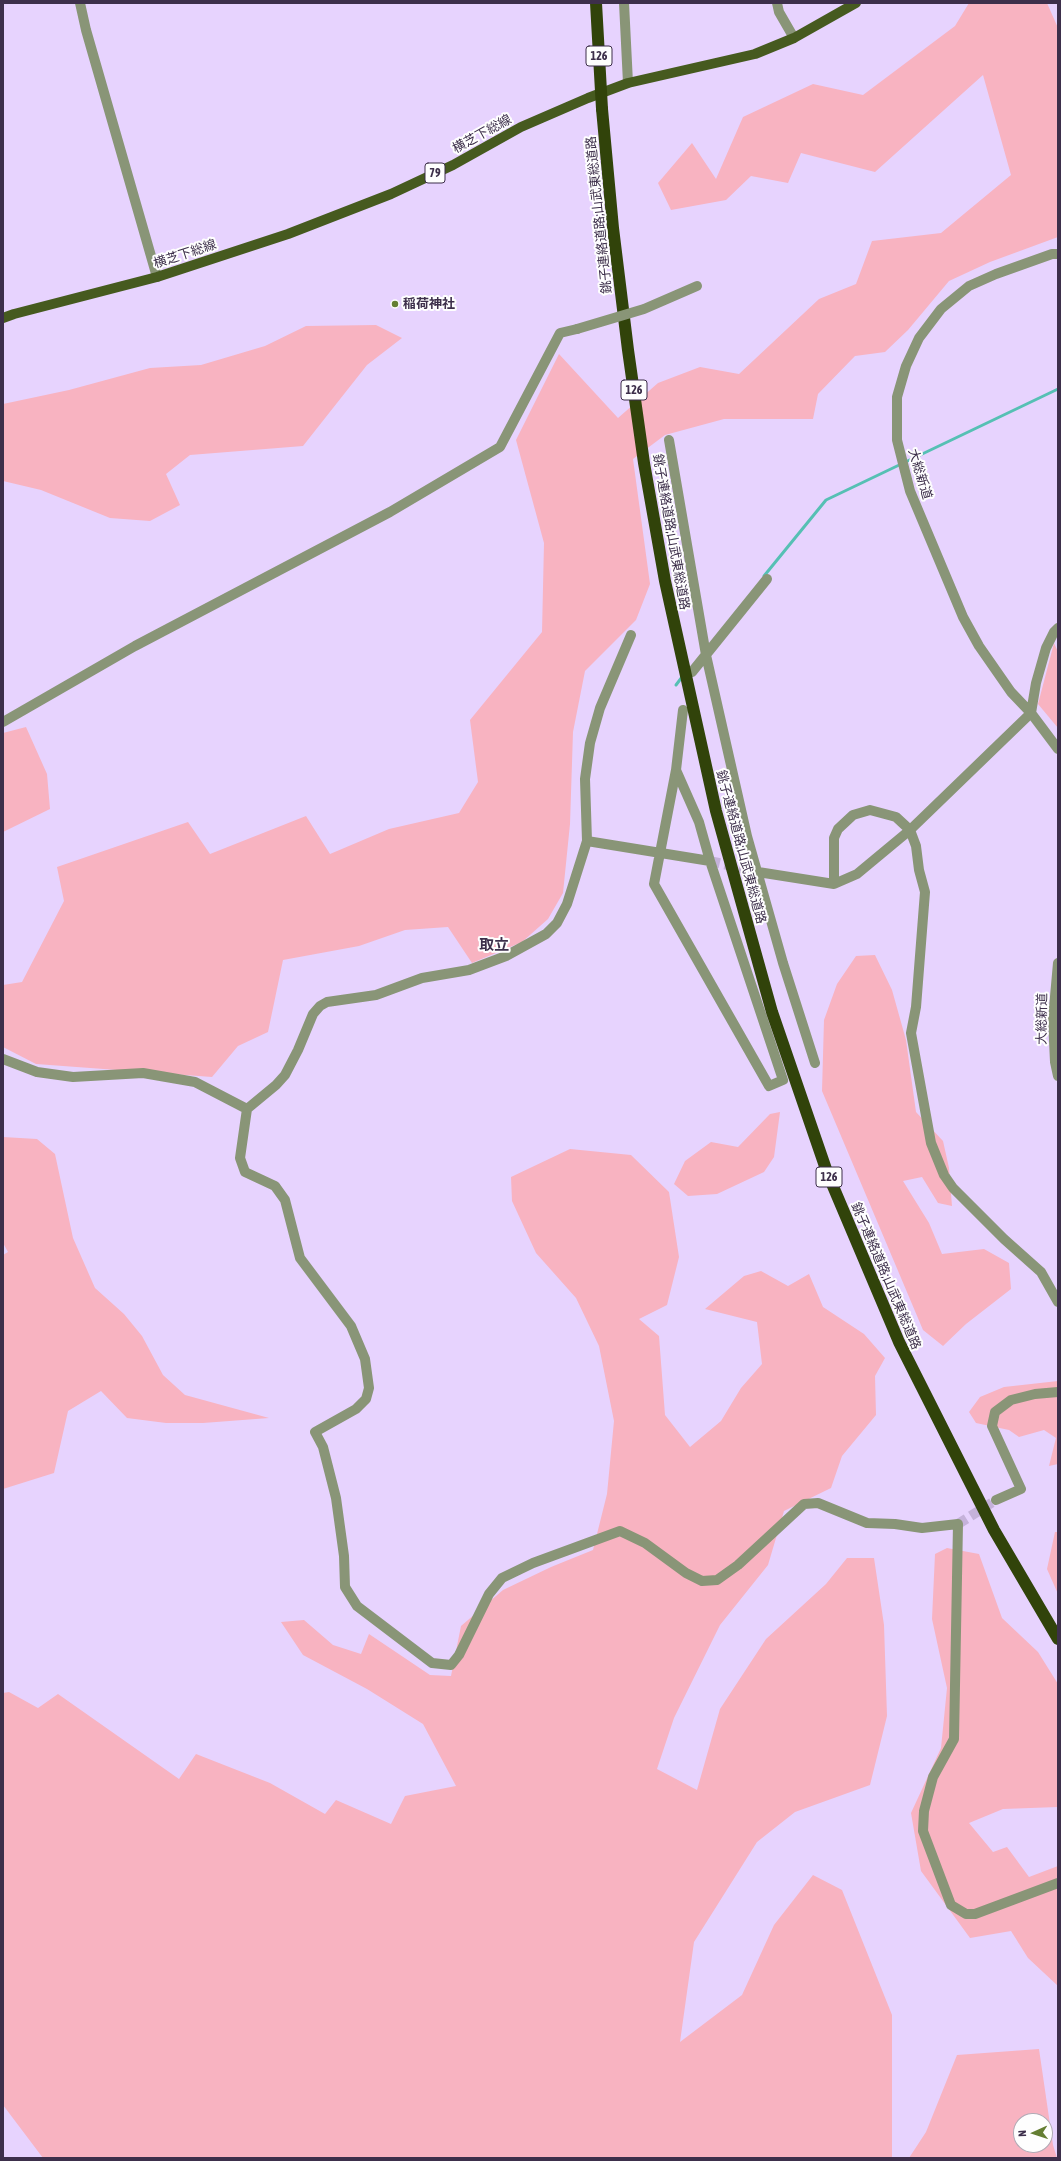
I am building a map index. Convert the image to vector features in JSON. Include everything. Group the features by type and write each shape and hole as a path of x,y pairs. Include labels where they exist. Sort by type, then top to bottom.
{"highway":[{"name":"銚子連絡道路;山武東総道路","path":"596,3 602,109 612,228 644,463 716,811 743,911 772,1012 827,1172 899,1342 938,1422 994,1530 1058,1640"}],"main road":[{"name":"横芝下総線","path":"4,316 157,277 288,234 391,194 453,165 521,126 588,98 628,84 755,54 794,38 856,3"}],"street":[{"path":"80,3 86,30 157,277"},
{"path":"624,3 628,84"},
{"path":"777,3 779,12 794,38"},
{"name":"大総新道","path":"1058,254 1052,254 996,274 969,286 941,310 919,338 906,366 897,397 897,440 910,491 964,617 979,646 1011,692 1031,713 1058,748"},
{"path":"3,722 135,646 390,512 500,447 560,332 577,329 644,309 698,286"},
{"path":"669,440 706,655 747,836 783,963 815,1063"},
{"path":"687,674 706,655 767,579"},
{"path":"758,872 813,882 834,884 857,874 910,830 1031,713 1036,683 1046,648 1054,632 1058,628"},
{"path":"631,635 600,708 590,743 585,779 587,841 566,904 557,923 546,934 506,956 469,970 422,978 376,995 327,1002 320,1006 313,1014 298,1050 285,1075 276,1086 247,1109 240,1158 245,1172 275,1186 285,1200 300,1258 351,1326 365,1359 369,1388 366,1399 356,1409 315,1432 323,1447 336,1498 344,1556 345,1587 357,1606 432,1663 451,1665 459,1655 489,1594 502,1578 533,1563 620,1531 645,1543 686,1573 702,1581 717,1580 738,1565 804,1504 818,1503 867,1524 895,1524 922,1528 958,1524 954,1738 933,1778 924,1811 923,1831 951,1904 966,1914 976,1914 1058,1882"},
{"path":"676,770 699,822 710,861 782,1080 769,1086 654,884 658,852 676,770 683,710"},
{"path":"834,884 834,838 838,830 853,815 870,810 896,817 910,830 916,846 919,870 925,892 916,1007 911,1033 931,1143 944,1175 953,1188 1004,1239 1041,1272 1058,1302"},
{"path":"587,841 710,861"},
{"name":"大総新道","path":"1058,963 1053,1019 1055,1062 1058,1076"},
{"path":"3,1059 37,1072 73,1077 142,1073 195,1082 247,1109"},
{"path":"996,1500 1021,1489 992,1426 995,1412 1011,1400 1035,1394 1058,1392"}],"shaded area":[{"path":"969,3 1047,3 1058,28 1058,237 990,262 949,281 908,330 885,352 855,356 818,394 813,419 724,419 665,435 633,459 650,584 636,620 585,671 573,732 570,824 563,893 548,919 522,942 472,963 448,927 405,930 359,946 283,960 268,1032 238,1046 212,1077 36,1064 3,1047 3,985 22,982 64,901 57,867 188,822 210,854 306,816 330,854 389,829 459,813 478,782 470,720 542,632 544,543 516,440 559,354 618,418 658,383 700,367 739,374 819,299 856,284 872,241 941,233 1011,175 983,75 875,172 801,153 788,183 751,176 726,200 671,210 658,183 692,143 716,179 743,117 813,84 863,95 955,26"},
{"path":"376,325 402,338 367,365 303,446 190,455 166,474 180,505 150,521 110,518 41,490 3,481 3,404 69,390 150,368 201,365 265,346 306,326"},
{"path":"1054,643 1058,652 1058,728 1038,704"},
{"path":"26,727 47,774 50,809 3,832 3,733"},
{"path":"875,955 892,990 906,1040 916,1112 943,1141 949,1168 952,1206 938,1203 922,1177 903,1181 929,1223 942,1254 984,1249 1009,1263 1011,1289 966,1324 943,1346 923,1330 822,1091 824,1020 837,984 856,956"},
{"path":"780,1112 774,1157 764,1172 717,1194 688,1196 674,1184 685,1161 711,1142 738,1147 770,1114"},
{"path":"3,1137 37,1139 55,1154 73,1238 95,1288 124,1314 142,1336 163,1375 185,1395 269,1418 203,1423 166,1423 127,1418 101,1391 68,1411 54,1473 3,1489 3,1255 8,1252 3,1243"},
{"path":"570,1149 631,1155 669,1192 679,1257 667,1305 639,1319 659,1336 665,1415 690,1447 721,1421 741,1388 762,1364 757,1322 705,1309 744,1276 761,1271 788,1286 809,1274 823,1307 864,1334 885,1358 875,1376 876,1415 842,1456 831,1488 784,1511 768,1565 720,1625 674,1718 657,1769 697,1790 720,1709 766,1639 826,1584 847,1558 874,1558 884,1625 887,1716 870,1785 795,1812 757,1842 694,1942 680,2042 742,1995 774,1925 813,1875 842,1890 892,2015 892,2158 43,2158 3,2105 3,1693 9,1692 38,1708 58,1694 179,1779 196,1754 270,1783 325,1814 336,1800 391,1824 405,1796 456,1786 423,1724 367,1689 303,1655 281,1622 304,1620 333,1645 361,1654 369,1634 430,1675 451,1676 461,1626 503,1590 551,1567 593,1550 607,1494 614,1421 599,1346 576,1298 536,1253 512,1201 511,1177"},
{"path":"1058,1381 1058,1464 1049,1466 1056,1438 1044,1430 1019,1437 1009,1430 976,1423 969,1412 980,1397 1004,1387"},
{"path":"1055,1532 1058,1532 1058,1594 1047,1569"},
{"path":"947,1548 979,1554 1002,1618 1038,1652 1058,1684 1058,1807 1003,1809 969,1823 993,1852 1007,1847 1029,1877 1058,1866 1058,1986 1028,1958 1011,1931 970,1938 921,1871 911,1813 941,1748 947,1688 932,1619 935,1554"},
{"path":"1039,2049 1048,2113 1013,2113 1013,2153 1053,2153 1053,2145 1057,2158 909,2158 926,2132 957,2055"}],"waterway":[{"path":"764,576 826,500 1058,389"},
{"path":"676,685 682,677"}],"tunnel":[{"path":"710,861 758,872"},
{"path":"958,1524 996,1500"}],"place":[{"name":"稲荷神社","path":"395,304"}],"district":[{"name":"取立","path":"494,945"}]}
